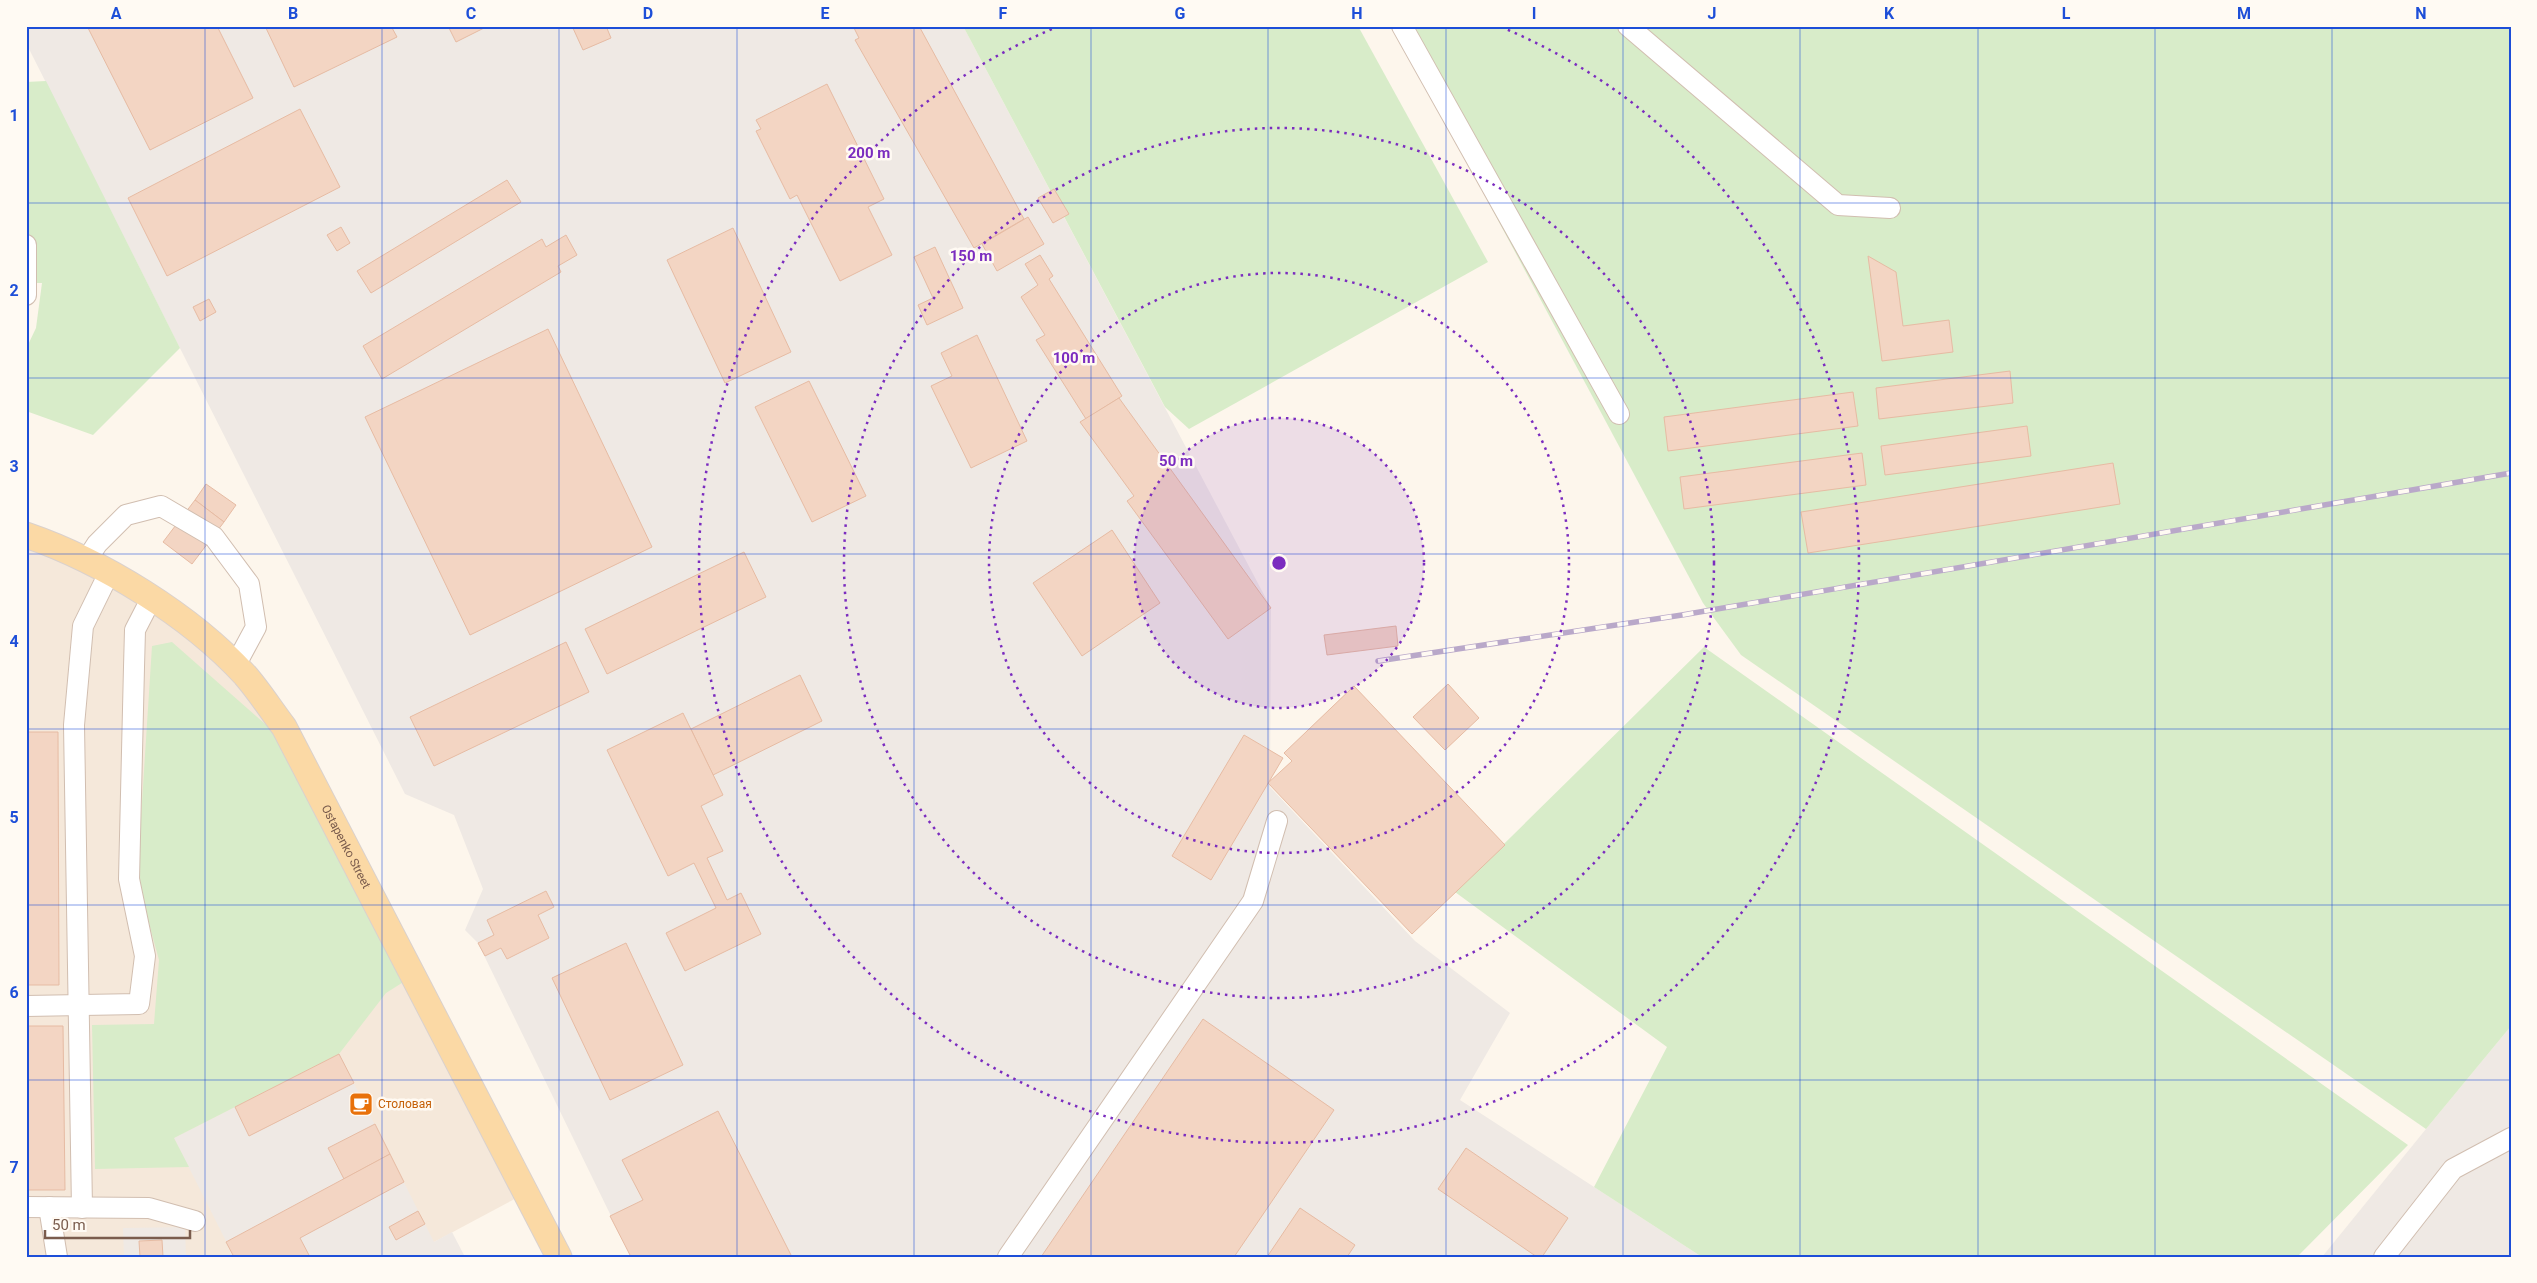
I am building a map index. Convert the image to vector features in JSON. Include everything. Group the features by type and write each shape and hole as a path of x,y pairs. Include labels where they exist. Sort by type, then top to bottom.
{"main road":[{"name":"Ostapenko Street","path":"26,535 48,542 109,573 179,615 245,675 284,727 559,1257"}],"street":[{"path":"1402,26 1619,414"},
{"path":"1628,26 1838,205 1890,208"},
{"path":"26,245 26,295"},
{"path":"86,561 97,544 126,515 161,506 214,537 249,584 256,627 235,666"},
{"path":"82,1208 74,725 83,626 109,573"},
{"path":"26,1006 139,1004 145,956 129,879 135,630 151,599"},
{"path":"1008,1257 1253,901 1277,821"},
{"path":"2384,1257 2453,1169 2511,1138"},
{"path":"26,1207 149,1208 195,1221"},
{"path":"49,1207 58,1257"}],"shaded area":[{"path":"26,26 963,26 1271,608 1270,787 1415,941 1510,1013 1460,1100 1702,1257 631,1257 478,943 465,930 483,889 454,815 405,794 26,43"},
{"path":"26,535 179,615 284,727 526,1193 406,1257 26,1257"},
{"path":"2511,1026 2511,1257 2322,1257 2426,1129"},
{"path":"339,1054 434,1242 452,1232 465,1257 234,1257 174,1138"},
{"path":"185,1227 186,1257 124,1257 123,1228"}],"green space":[{"path":"963,26 1358,26 1488,262 1189,429 1165,407"},
{"path":"1394,26 2511,26 2511,1026 2426,1129 1741,655 1703,603"},
{"path":"46,81 180,348 93,435 26,411 26,349 36,328 42,283 26,283 26,82"},
{"path":"172,642 280,737 405,981 386,993 339,1054 174,1138 189,1167 95,1169 92,1025 154,1024 159,960 137,880 152,646"},
{"path":"1704,647 2408,1145 2297,1257 1702,1257 1594,1187 1667,1047 1455,892"}],"building":[{"path":"87,26 217,26 253,98 150,150"},
{"path":"265,26 391,26 397,37 294,87"},
{"path":"448,26 488,26 456,42"},
{"path":"572,26 606,26 611,38 583,50"},
{"path":"853,26 919,26 1024,219 974,248 855,40 859,38"},
{"path":"827,84 884,199 868,207 892,255 840,281 797,195 790,199 756,131 761,129 756,120"},
{"path":"300,109 340,187 167,276 128,198"},
{"path":"507,180 521,202 371,293 357,271"},
{"path":"1054,189 1069,214 1053,223 1038,198"},
{"path":"1028,217 1044,244 997,271 982,244"},
{"path":"341,227 350,243 337,251 327,235"},
{"path":"733,228 791,352 725,383 667,260"},
{"path":"566,235 577,255 558,266 561,272 382,379 363,346 542,239 546,247"},
{"path":"935,247 963,308 927,325 918,305 933,298 914,257"},
{"path":"1040,255 1053,276 1049,279 1122,396 1086,419 1036,340 1045,335 1021,297 1038,285 1025,264"},
{"path":"1868,256 1896,272 1903,326 1949,320 1953,352 1882,361"},
{"path":"209,299 216,312 200,321 193,307"},
{"path":"548,329 652,547 470,635 365,417"},
{"path":"977,335 1027,441 971,468 931,386 952,376 941,353"},
{"path":"2010,371 2013,403 1879,419 1876,388"},
{"path":"809,381 866,496 812,522 755,407"},
{"path":"1853,392 1858,426 1668,451 1664,417"},
{"path":"1119,398 1271,608 1228,639 1127,501 1134,496 1080,422"},
{"path":"2027,426 2031,456 1885,475 1881,446"},
{"path":"1862,453 1866,485 1684,509 1680,477"},
{"path":"2113,463 2120,504 1808,553 1801,512"},
{"path":"206,484 236,505 224,522 195,500"},
{"path":"195,500 224,522 192,564 163,542"},
{"path":"1112,530 1160,603 1082,656 1033,583"},
{"path":"744,552 766,597 607,674 585,629"},
{"path":"1396,626 1398,646 1327,655 1324,635"},
{"path":"566,642 589,692 434,766 410,717"},
{"path":"800,675 822,721 713,775 691,729"},
{"path":"1448,684 1479,718 1445,750 1413,717"},
{"path":"1354,686 1505,845 1412,934 1268,783 1292,761 1284,753"},
{"path":"683,713 723,795 701,806 723,851 707,858 727,900 741,893 761,934 685,971 666,933 716,908 694,863 668,876 607,750"},
{"path":"26,732 58,732 59,985 26,985"},
{"path":"1244,735 1283,758 1211,880 1172,856"},
{"path":"546,891 554,907 538,915 549,938 507,959 501,948 485,956 478,943 494,935 487,920"},
{"path":"626,943 683,1065 610,1100 552,978"},
{"path":"1203,1019 1334,1110 1234,1257 1041,1257"},
{"path":"26,1026 63,1026 65,1190 27,1190"},
{"path":"339,1054 354,1083 249,1136 235,1107"},
{"path":"718,1111 792,1257 631,1257 610,1216 643,1200 622,1160"},
{"path":"375,1124 390,1154 344,1179 328,1148"},
{"path":"1466,1148 1568,1218 1542,1257 1537,1257 1438,1189"},
{"path":"390,1154 404,1182 300,1238 310,1257 234,1257 226,1242"},
{"path":"1300,1208 1355,1245 1347,1257 1267,1257"},
{"path":"418,1211 425,1224 396,1240 389,1227"},
{"path":"162,1240 163,1257 140,1257 139,1241"}],"railway":[{"path":"1378,661 1682,615 2511,473"}],"place":[{"name":"Столовая","path":"361,1104"}]}
